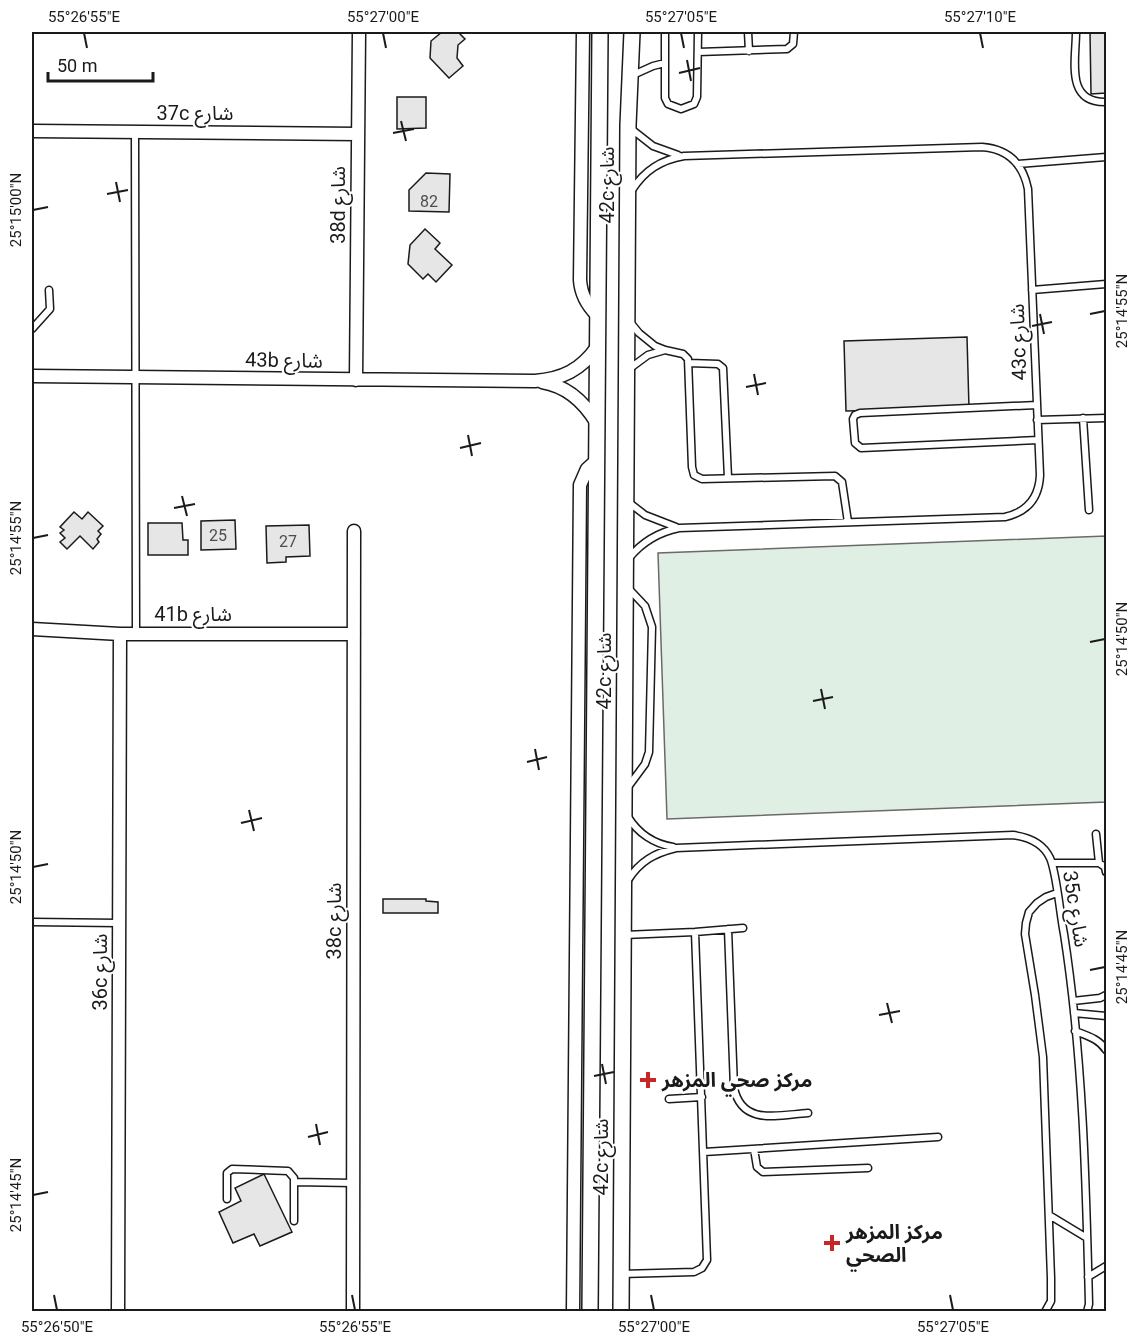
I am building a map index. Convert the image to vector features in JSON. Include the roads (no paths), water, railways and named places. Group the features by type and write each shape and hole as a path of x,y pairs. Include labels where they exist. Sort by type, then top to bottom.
{"street":[{"name":"38d شارع","path":"356,380 359,32"},
{"path":"583,32 580,280 583,296 597,315"},
{"name":"42c شارع","path":"590,1311 600,32"},
{"name":"42c شارع","path":"621,1311 628,125 632,32"},
{"name":"37c شارع","path":"32,131 358,134"},
{"name":"43b شارع","path":"32,376 535,381 560,378 571,373 585,362 597,347"},
{"name":"43b شارع","path":"535,381 548,383 571,394 581,402 596,422"},
{"path":"573,1311 580,485 587,468 596,462"},
{"name":"38c شارع","path":"352,1311 354,531"},
{"name":"41b شارع","path":"32,629 120,634 354,634"},
{"name":"36c شارع","path":"117,1311 120,634"}],"lane":[{"path":"665,32 665,98 674,108 688,108 697,98 698,32"},
{"path":"748,32 748,51"},
{"path":"698,52 790,48 794,42 794,32"},
{"path":"1076,32 1077,86 1087,98 1094,102 1107,102"},
{"path":"630,77 652,66 665,63"},
{"path":"628,125 653,146 684,156"},
{"path":"135,132 136,634"},
{"path":"628,200 638,181 654,166 684,156 982,147 1001,151 1018,164 1107,157"},
{"name":"43c شارع","path":"625,563 649,539 679,528 1005,517 1028,506 1037,492 1040,475 1028,189 1018,164"},
{"path":"1032,290 1107,284"},
{"path":"32,329 50,309 49,290"},
{"path":"627,317 647,340 665,350 683,354 689,363 692,471 694,475 702,479 835,476 839,478 843,486 848,522"},
{"path":"626,371 648,356 665,350"},
{"path":"689,363 718,364 723,368 728,478"},
{"path":"1037,405 860,413 853,419 855,443 861,448 1038,440"},
{"path":"1083,418 1089,510"},
{"path":"1037,420 1107,418"},
{"name":"43c شارع","path":"626,499 645,514 679,528"},
{"path":"624,792 645,764 650,752 652,627 645,606 625,585"},
{"name":"35c شارع","path":"624,810 631,822 651,840 676,848 1013,835 1038,843 1044,849 1052,863 1076,1031 1087,1238 1089,1304 1087,1311"},
{"path":"1096,834 1099,863"},
{"name":"35c شارع","path":"624,891 635,870 644,861 676,848"},
{"path":"1052,863 1099,863 1105,867 1107,872"},
{"path":"1045,1311 1051,1301 1043,1057 1025,934 1029,912 1037,903 1057,893"},
{"path":"32,922 119,924"},
{"path":"624,935 743,928"},
{"path":"728,929 736,1098 742,1107 760,1116 808,1113"},
{"path":"621,1274 698,1271 707,1260 695,932"},
{"path":"1072,1001 1107,995"},
{"path":"1074,1013 1107,1016"},
{"path":"1076,1031 1094,1038 1107,1050"},
{"path":"669,1099 702,1097"},
{"path":"704,1152 938,1137"},
{"path":"754,1149 757,1167 763,1172 868,1168"},
{"path":"227,1199 227,1173 232,1169 283,1170 291,1174 294,1182 294,1221"},
{"path":"294,1182 353,1183"},
{"path":"1049,1215 1087,1238"},
{"path":"1088,1277 1107,1266"}],"place":[{"name":"مركز صحي المزهر","path":"648,1080"},
{"name":"مركز المزهر الصحي","path":"832,1243"}]}
